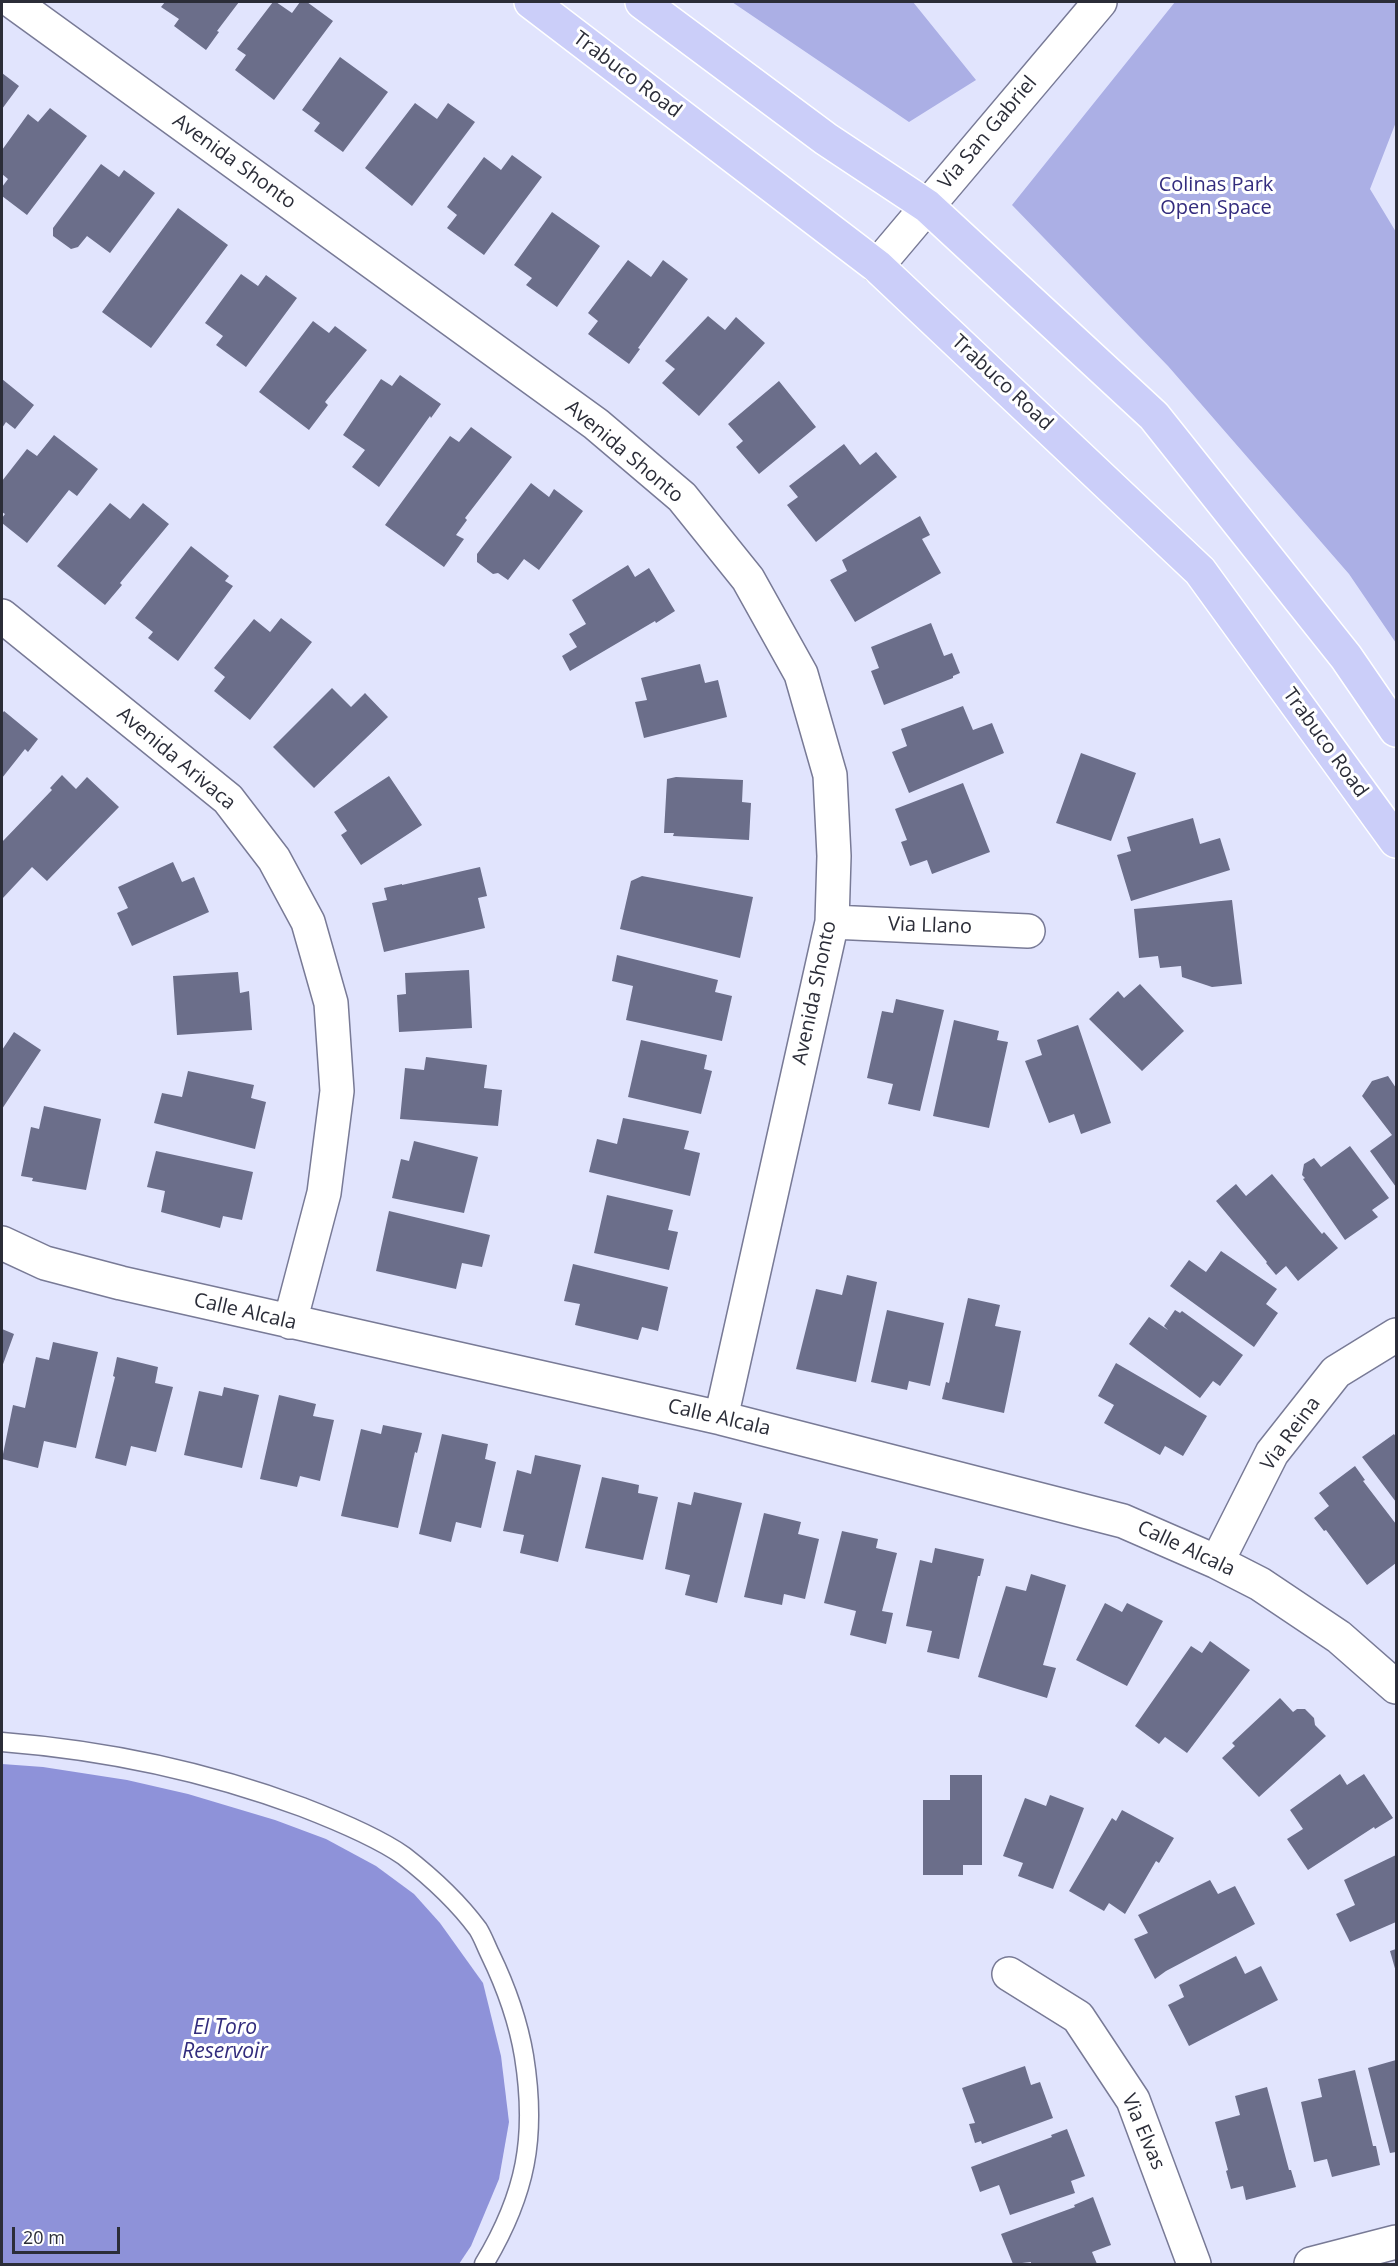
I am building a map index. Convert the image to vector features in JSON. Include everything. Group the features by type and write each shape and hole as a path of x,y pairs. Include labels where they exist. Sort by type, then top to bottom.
{"main road":[{"name":"Trabuco Road","path":"531,2 877,266 1200,571 1396,841"},
{"path":"642,2 826,139 927,206 1154,416 1346,657 1396,730"}],"street":[{"name":"Avenida Shonto","path":"13,2 596,424 682,497 748,579 801,674 830,775 834,856 832,922 721,1418"},
{"name":"Via San Gabriel","path":"877,266 1100,2"},
{"name":"Avenida Arivaca","path":"2,616 228,799 274,859 308,922 331,1003 337,1091 324,1193 290,1322"},
{"name":"Via Llano","path":"832,922 1028,931"},
{"name":"Calle Alcala","path":"2,1243 45,1263 121,1283 721,1418 1124,1521 1217,1562 1260,1584 1339,1638 1396,1687"},
{"name":"Via Reina","path":"1217,1562 1272,1453 1286,1435 1336,1372 1396,1335"},
{"name":"Via Elvas","path":"1010,1974 1078,2017 1132,2100 1194,2265"},
{"path":"1311,2265 1396,2242"}],"lane":[{"path":"2,1742 44,1745 140,1760 251,1788 338,1821 402,1855 441,1888 478,1930 506,1986 520,2033 529,2087 530,2143 520,2187 502,2235 484,2265"}],"green space":[{"path":"732,2 913,2 976,80 909,122"},
{"name":"Colinas Park Open Space","path":"1175,2 1396,2 1396,122 1370,189 1396,232 1396,643 1349,574 1168,366 1012,205"}],"water":[{"name":"El Toro Reservoir","path":"2,1764 43,1767 127,1780 188,1794 275,1820 326,1839 376,1866 414,1894 440,1923 483,1983 501,2056 509,2122 499,2179 471,2246 459,2264 2,2264"}],"building":[{"path":"165,2 239,2 206,50 174,26 179,19 161,7"},
{"path":"273,2 292,13 300,2 307,2 333,21 274,100 235,70 246,55 237,49"},
{"path":"340,57 388,92 343,152 314,131 320,123 302,110"},
{"path":"2,73 19,86 2,109"},
{"path":"415,103 437,119 448,103 475,122 412,206 365,168"},
{"path":"50,108 87,136 27,215 2,196 2,187 8,179 2,174 2,150 28,114 38,122"},
{"path":"512,155 542,177 484,255 447,228 457,215 447,207 484,157 501,170"},
{"path":"101,164 119,177 124,170 155,193 110,253 87,236 78,247 71,249 53,236 53,228"},
{"path":"178,208 228,245 151,348 102,312"},
{"path":"552,212 600,246 557,307 526,285 532,278 514,265"},
{"path":"628,260 651,277 663,260 688,279 629,364 588,334 598,321 588,313"},
{"path":"241,274 258,286 266,275 297,298 246,367 216,345 223,336 205,323"},
{"path":"708,316 725,330 736,317 765,343 699,416 662,383 675,369 665,361"},
{"path":"313,321 329,333 335,326 367,350 325,402 328,405 309,430 259,392"},
{"path":"400,375 441,404 379,487 352,467 365,450 343,435 381,379 392,386"},
{"path":"2,379 34,405 15,429 6,422 2,428"},
{"path":"779,381 816,427 759,474 736,447 743,441 728,424"},
{"path":"471,427 512,457 465,518 467,520 456,535 464,539 444,567 385,525 450,436 459,442"},
{"path":"54,435 98,469 77,496 69,490 27,543 2,523 5,514 2,512 2,481 27,449 37,456"},
{"path":"844,444 860,465 876,452 897,477 816,542 787,505 798,497 789,486"},
{"path":"531,483 549,497 554,489 583,511 539,570 524,559 508,580 498,573 493,574 477,562 477,554"},
{"path":"110,503 130,519 143,503 169,524 120,583 122,585 105,605 57,566"},
{"path":"920,516 930,535 922,539 941,573 855,622 830,580 847,571 842,560"},
{"path":"191,546 229,576 225,581 233,586 178,661 148,638 153,632 135,618"},
{"path":"628,565 635,577 649,568 675,611 570,671 562,656 577,647 569,634 586,624 572,600"},
{"path":"281,618 312,642 250,720 214,691 225,677 214,668 254,619 270,632"},
{"path":"931,623 944,656 952,653 960,673 953,678 884,705 871,671 879,668 871,647"},
{"path":"700,664 705,683 718,680 727,717 644,738 635,702 647,700 641,678"},
{"path":"332,688 351,707 365,693 388,717 314,788 273,747"},
{"path":"963,706 973,730 992,723 1004,753 909,793 892,752 907,746 901,729"},
{"path":"4,711 38,739 28,752 25,749 2,778 2,714"},
{"path":"1081,753 1136,773 1111,841 1056,823"},
{"path":"62,775 76,789 87,777 119,807 47,881 32,867 2,899 2,842 52,790 50,788"},
{"path":"389,776 422,825 361,865 341,835 347,831 334,812"},
{"path":"676,777 743,780 742,802 751,803 749,840 673,836 674,833 664,833 667,779"},
{"path":"963,783 990,852 932,874 927,860 910,866 901,842 907,840 895,809"},
{"path":"1193,818 1200,844 1220,838 1230,870 1131,901 1117,855 1131,851 1127,837"},
{"path":"173,862 182,882 194,877 209,912 132,946 117,913 128,908 118,887"},
{"path":"480,867 487,896 478,898 485,928 384,952 372,903 387,900 384,888"},
{"path":"642,876 753,897 740,958 620,929 631,881"},
{"path":"1232,900 1242,984 1212,987 1182,977 1181,966 1160,968 1158,956 1139,958 1134,909"},
{"path":"617,955 718,980 715,992 732,996 722,1041 626,1020 633,986 612,981"},
{"path":"469,970 472,1028 399,1032 397,995 406,994 405,973"},
{"path":"238,972 240,993 249,991 252,1030 177,1035 173,976"},
{"path":"1140,984 1184,1031 1142,1071 1089,1019 1118,991 1124,998"},
{"path":"896,999 944,1010 920,1111 888,1104 893,1084 867,1078 882,1011 893,1013"},
{"path":"954,1020 999,1031 997,1040 1008,1042 989,1128 933,1116"},
{"path":"1078,1025 1111,1123 1081,1134 1074,1114 1049,1123 1025,1061 1042,1055 1037,1040"},
{"path":"14,1032 41,1050 2,1109 2,1050"},
{"path":"641,1040 707,1055 704,1069 712,1071 701,1114 628,1097"},
{"path":"426,1057 487,1065 484,1088 502,1090 498,1126 400,1119 405,1068 424,1070"},
{"path":"188,1071 254,1085 251,1098 266,1102 255,1149 154,1123 162,1093 182,1097"},
{"path":"1388,1076 1396,1088 1396,1187 1370,1151 1392,1135 1362,1096 1372,1081"},
{"path":"44,1106 101,1119 86,1190 32,1181 33,1178 21,1176 31,1127 39,1129"},
{"path":"623,1118 689,1131 684,1149 700,1153 690,1196 589,1172 597,1139 617,1144"},
{"path":"414,1141 478,1157 464,1213 392,1198 401,1159 409,1161"},
{"path":"1350,1146 1389,1198 1372,1210 1378,1217 1345,1240 1302,1175 1304,1164 1314,1158 1321,1167"},
{"path":"156,1151 253,1172 242,1220 223,1216 220,1228 161,1212 165,1191 147,1187"},
{"path":"1272,1174 1322,1234 1324,1232 1338,1248 1298,1281 1286,1266 1276,1275 1216,1201 1236,1184 1246,1196"},
{"path":"607,1195 673,1210 668,1230 678,1232 669,1270 594,1253"},
{"path":"389,1211 490,1235 482,1267 462,1263 456,1289 376,1271"},
{"path":"1221,1251 1277,1289 1266,1304 1278,1313 1254,1347 1170,1286 1189,1260 1206,1272"},
{"path":"573,1264 668,1287 658,1331 642,1327 638,1340 575,1325 580,1304 564,1301"},
{"path":"847,1275 877,1282 856,1382 796,1369 816,1289 842,1295"},
{"path":"968,1298 1000,1305 995,1326 1021,1331 1004,1413 942,1399 946,1382 949,1383"},
{"path":"887,1310 944,1323 930,1386 909,1381 907,1390 871,1382"},
{"path":"1175,1310 1180,1313 1182,1311 1243,1355 1220,1386 1213,1381 1200,1398 1129,1344 1149,1317 1168,1330 1164,1326"},
{"path":"2,1329 14,1334 2,1367"},
{"path":"53,1342 98,1352 76,1448 44,1441 38,1468 2,1459 13,1405 25,1408 36,1357 49,1360"},
{"path":"117,1357 158,1367 155,1383 173,1387 156,1452 131,1446 126,1466 95,1458 115,1377 113,1376"},
{"path":"1116,1363 1207,1416 1183,1456 1165,1446 1160,1455 1104,1423 1114,1405 1098,1396"},
{"path":"224,1387 259,1395 242,1468 184,1455 199,1391 222,1396"},
{"path":"279,1395 316,1404 313,1416 334,1420 320,1481 300,1476 297,1487 260,1479"},
{"path":"383,1425 422,1433 417,1453 415,1452 398,1528 341,1516 361,1429 381,1434"},
{"path":"442,1434 488,1444 485,1459 496,1462 481,1528 456,1522 451,1542 419,1534"},
{"path":"1394,1434 1396,1437 1396,1502 1362,1457"},
{"path":"535,1455 581,1465 558,1562 520,1553 524,1535 503,1531 517,1470 531,1474"},
{"path":"1355,1466 1365,1480 1363,1481 1396,1524 1396,1563 1367,1585 1326,1530 1324,1531 1314,1518 1329,1506 1319,1493"},
{"path":"602,1477 639,1485 638,1493 658,1497 643,1560 585,1548"},
{"path":"694,1492 742,1503 717,1603 685,1595 690,1575 665,1569 678,1502 691,1505"},
{"path":"764,1513 801,1522 798,1534 819,1539 805,1599 784,1594 782,1605 744,1597"},
{"path":"842,1531 878,1539 876,1548 897,1553 882,1611 893,1613 886,1644 850,1635 856,1611 824,1603"},
{"path":"935,1548 984,1559 959,1659 927,1652 932,1631 906,1626 920,1560 932,1563"},
{"path":"1031,1574 1066,1585 1043,1665 1056,1668 1047,1698 978,1677 1006,1586 1026,1591"},
{"path":"1105,1603 1122,1612 1127,1603 1163,1621 1127,1686 1076,1660"},
{"path":"1210,1641 1250,1670 1187,1753 1165,1737 1159,1744 1135,1726 1191,1646 1202,1653"},
{"path":"1280,1698 1293,1712 1297,1709 1305,1709 1314,1718 1315,1725 1326,1736 1259,1797 1222,1758 1235,1746 1232,1743"},
{"path":"1340,1774 1347,1785 1364,1774 1393,1818 1375,1829 1374,1827 1308,1870 1287,1839 1303,1829 1290,1810"},
{"path":"950,1775 982,1775 982,1865 963,1865 963,1875 923,1875 923,1800 950,1800"},
{"path":"1050,1795 1084,1808 1053,1889 1018,1876 1023,1863 1003,1856 1025,1798 1046,1806"},
{"path":"1122,1810 1174,1838 1159,1863 1156,1861 1125,1914 1109,1903 1104,1911 1069,1891 1112,1818 1116,1821"},
{"path":"1396,1855 1396,1922 1350,1942 1336,1914 1355,1905 1344,1880"},
{"path":"1210,1880 1218,1894 1235,1886 1255,1924 1155,1979 1134,1939 1148,1933 1138,1915"},
{"path":"1396,1949 1396,1972 1390,1951"},
{"path":"1236,1956 1245,1974 1261,1966 1278,2000 1189,2046 1168,2005 1184,1997 1179,1985"},
{"path":"1396,2060 1396,2152 1390,2153 1368,2068"},
{"path":"1025,2066 1031,2085 1040,2082 1053,2118 982,2144 981,2141 975,2143 969,2124 975,2123 962,2088"},
{"path":"1355,2070 1373,2146 1376,2146 1380,2165 1332,2177 1327,2159 1314,2162 1301,2102 1322,2097 1318,2079"},
{"path":"1267,2087 1289,2170 1291,2170 1296,2187 1246,2200 1243,2186 1231,2189 1215,2122 1240,2115 1235,2096"},
{"path":"1067,2129 1085,2176 1071,2181 1075,2193 1010,2215 999,2185 980,2192 971,2167 1052,2137 1051,2135"},
{"path":"1093,2197 1111,2245 1092,2252 1097,2264 1031,2264 1031,2262 1013,2264 1001,2234 1075,2207 1074,2205"}]}
